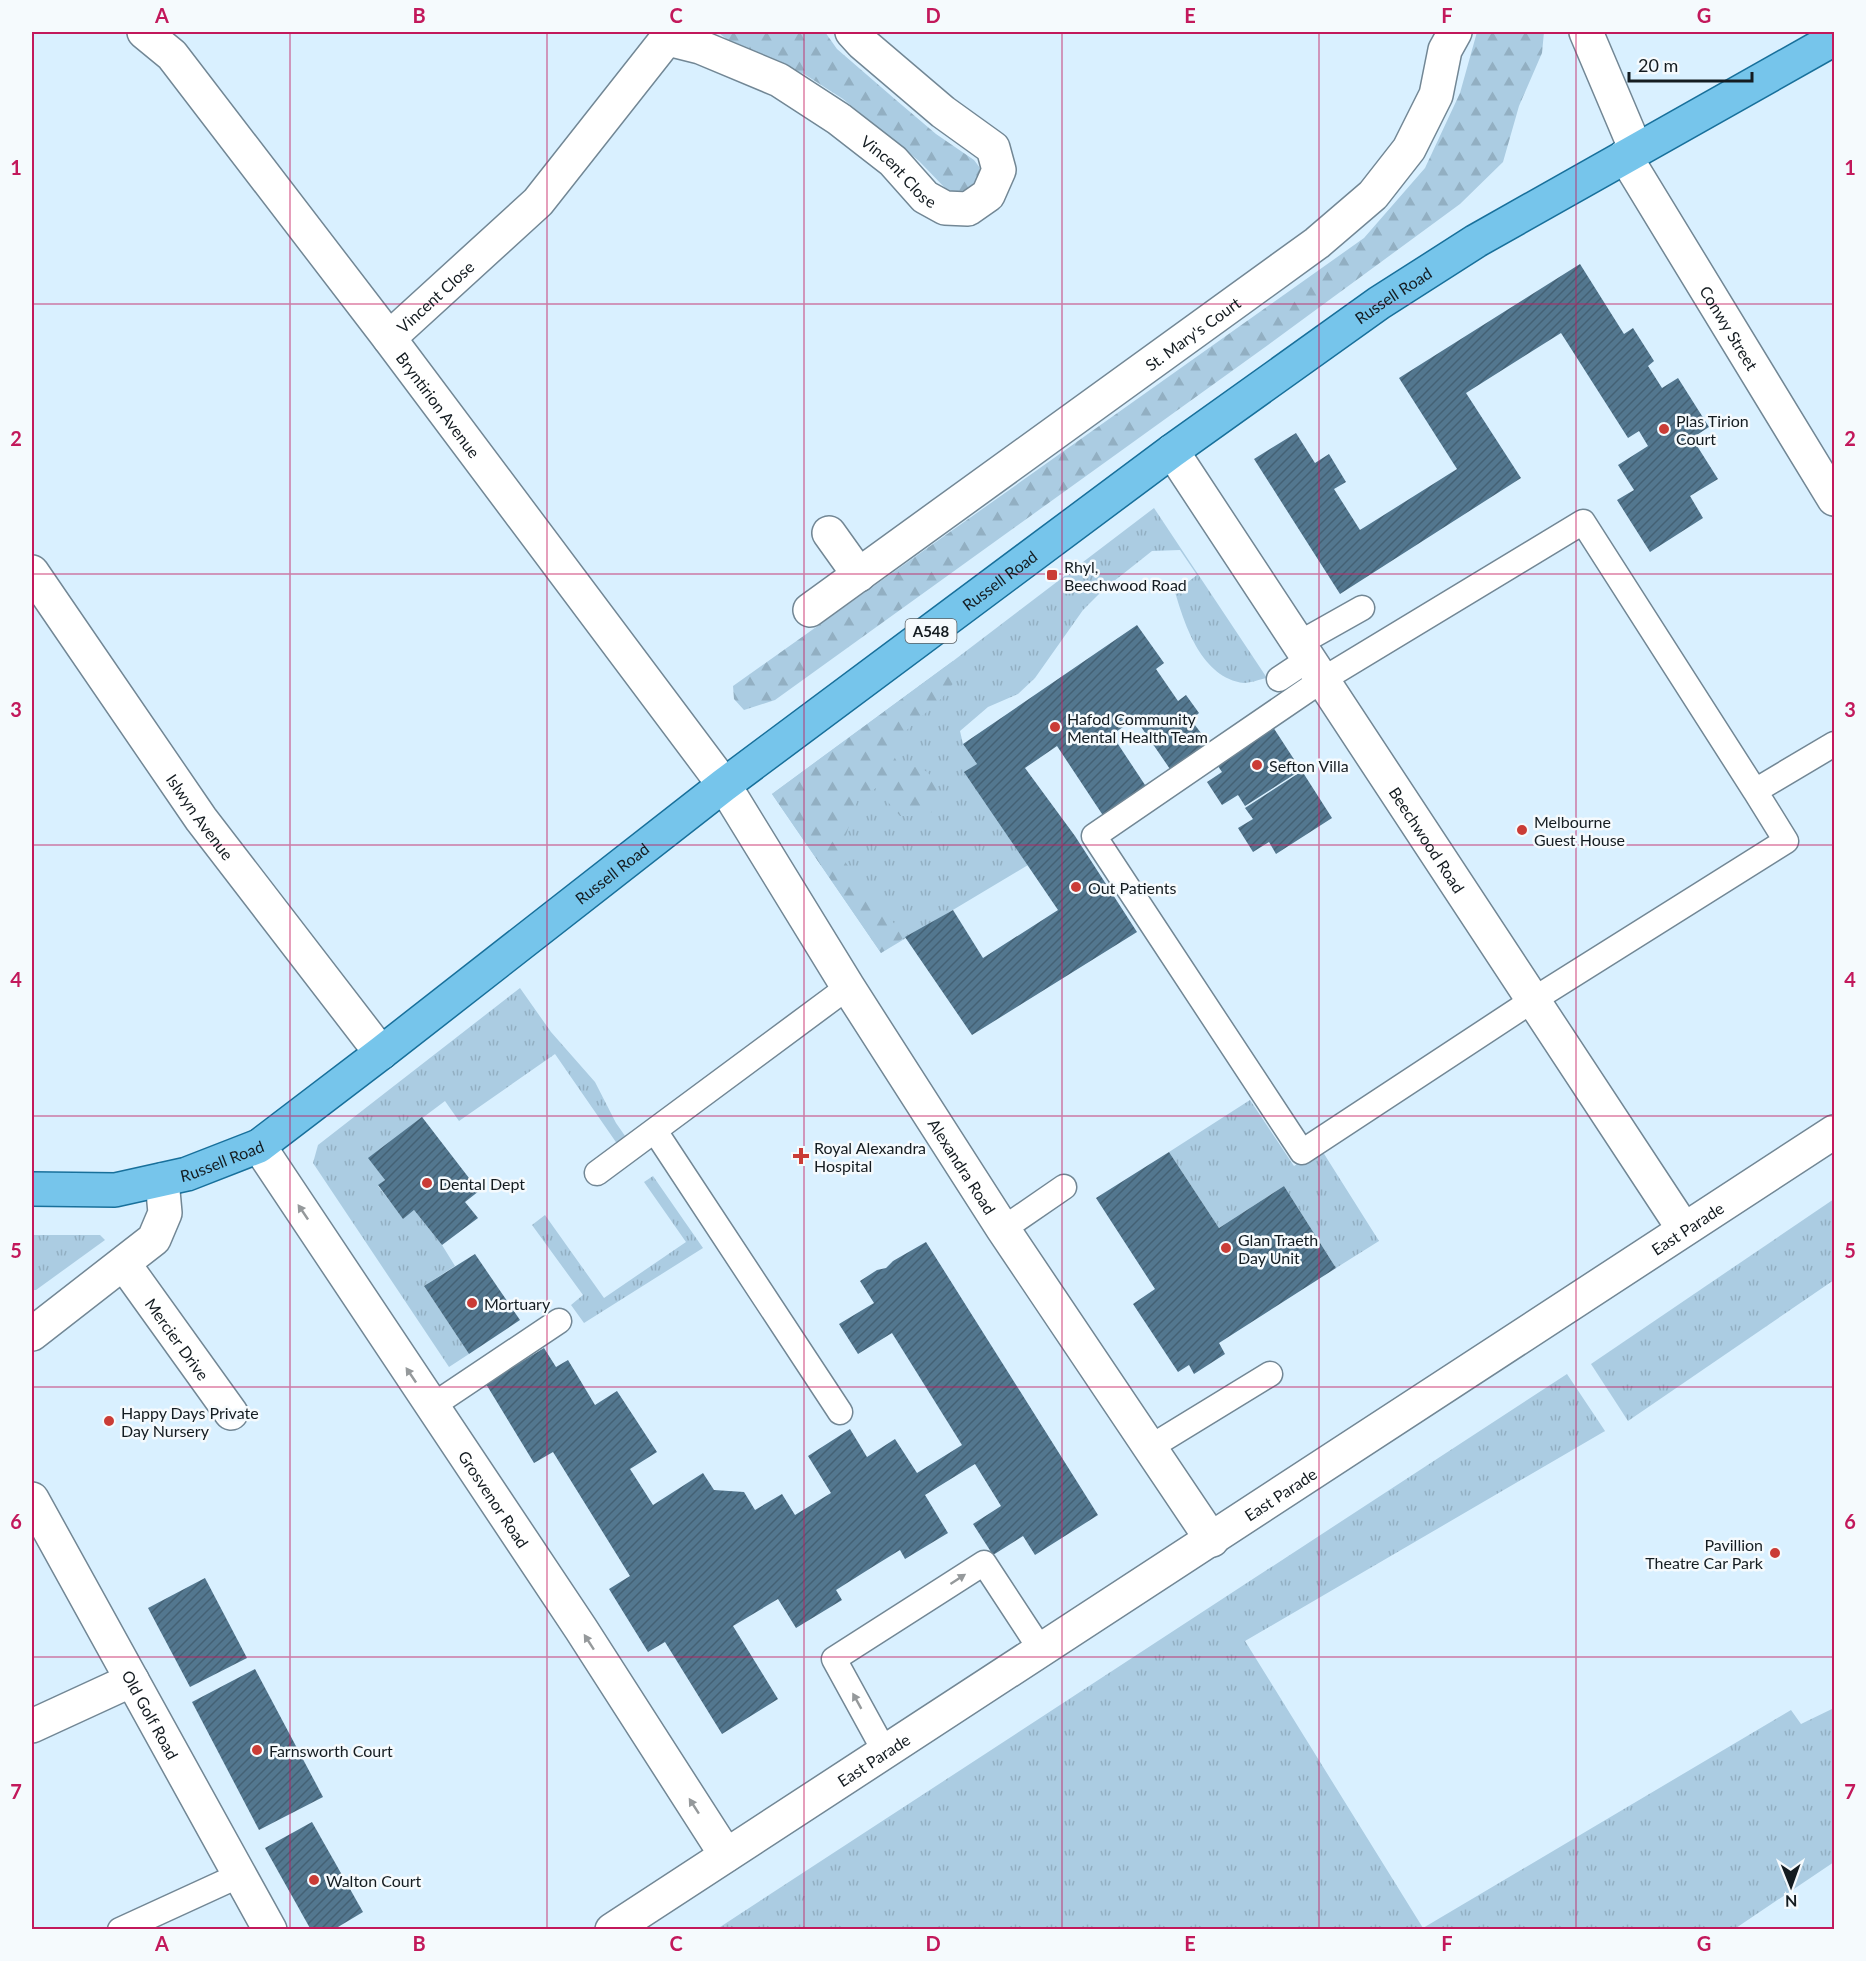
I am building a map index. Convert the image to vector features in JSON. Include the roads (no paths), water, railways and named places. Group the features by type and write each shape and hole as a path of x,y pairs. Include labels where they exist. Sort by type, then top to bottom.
{"main road":[{"name":"Russell Road","path":"32,1189 115,1190 187,1174 259,1146 724,785 1172,451 1389,297 1476,241 1834,39"}],"street":[{"name":"Bryntirion Avenue","path":"144,32 172,55 389,338 724,785"},
{"name":"Vincent Close","path":"389,338 538,202 670,35 779,80 857,133 893,161 925,197 945,208 968,209 988,195 999,170 993,148 943,112 852,32"},
{"name":"St. Mary's Court","path":"810,610 1317,243 1373,195 1409,149 1436,95 1445,50 1455,32"},
{"name":"Conwy Street","path":"1586,32 1631,153 1834,499"},
{"name":"Beechwood Road","path":"1172,451 1683,1228"},
{"path":"829,532 859,574"},
{"name":"Islwyn Avenue","path":"32,572 201,819 381,1053"},
{"name":"Alexandra Road","path":"724,785 848,987 1003,1229 1212,1540"},
{"name":"East Parade","path":"612,1929 1212,1540 1683,1228 1834,1132"},
{"name":"Grosvenor Road","path":"259,1146 581,1629 726,1855"},
{"name":"Russell Road","path":"32,1334 154,1239 165,1213 162,1180"},
{"name":"Mercier Drive","path":"123,1264 231,1413"},
{"name":"Old Golf Road","path":"32,1499 270,1929"},
{"path":"32,1726 132,1680"}],"lane":[{"path":"1279,679 1310,661 1582,522 1786,841 1533,1000 1302,1152 1094,836 1310,661 1362,608"},
{"path":"1755,790 1834,744"},
{"path":"597,1173 848,987"},
{"path":"656,1131 840,1412"},
{"path":"1003,1229 1064,1187"},
{"path":"432,1406 559,1321"},
{"path":"1149,1448 1269,1374"},
{"path":"885,1752 834,1659 984,1563 1041,1650"},
{"path":"120,1929 240,1875"}],"place":[{"name":"Plas Tirion Court","path":"1664,429"},
{"name":"Rhyl, Beechwood Road","path":"1052,575"},
{"name":"Hafod Community Mental Health Team","path":"1055,727"},
{"name":"Sefton Villa","path":"1257,765"},
{"name":"Melbourne Guest House","path":"1522,830"},
{"name":"Out Patients","path":"1076,887"},
{"name":"Royal Alexandra Hospital","path":"801,1156"},
{"name":"Dental Dept","path":"427,1183"},
{"name":"Glan Traeth Day Unit","path":"1226,1248"},
{"name":"Mortuary","path":"472,1303"},
{"name":"Happy Days Private Day Nursery","path":"109,1421"},
{"name":"Pavillion Theatre Car Park","path":"1775,1553"},
{"name":"Farnsworth Court","path":"257,1750"},
{"name":"Walton Court","path":"314,1880"}]}
